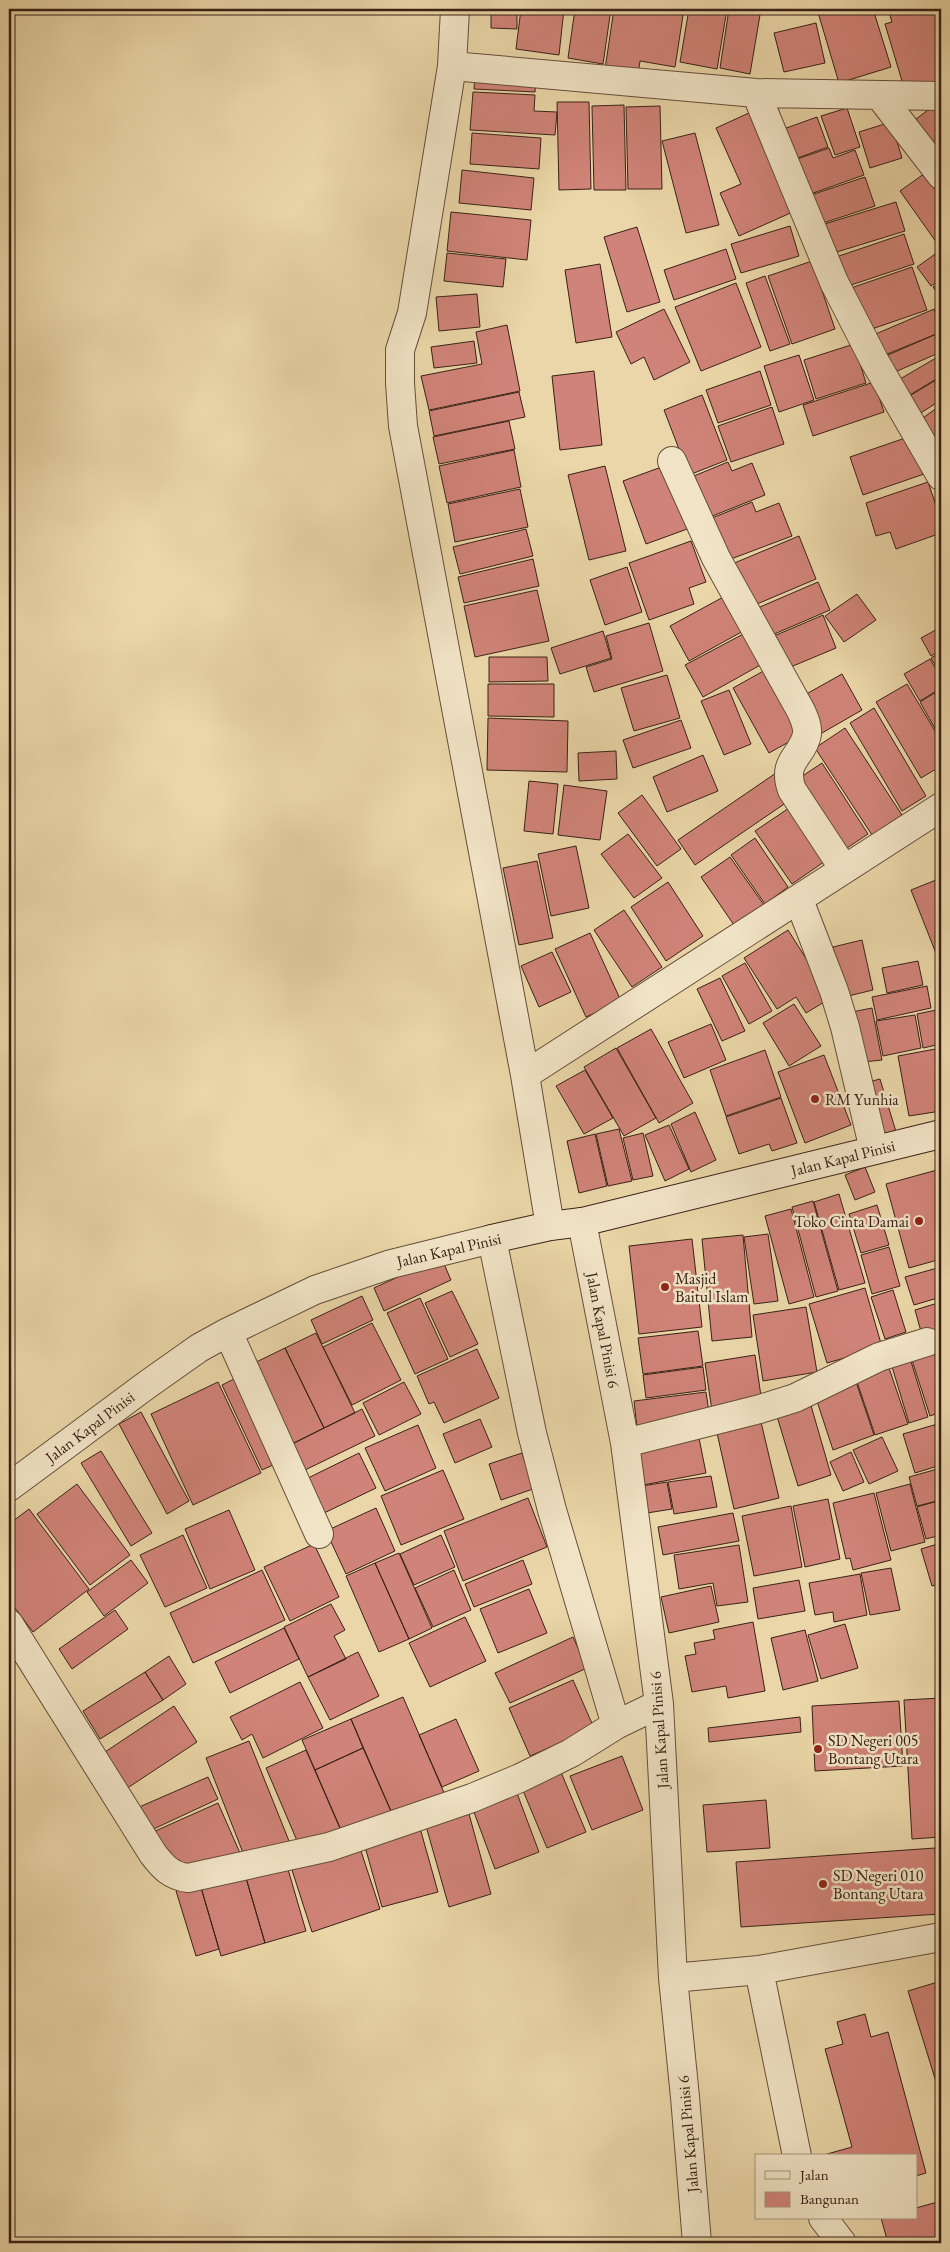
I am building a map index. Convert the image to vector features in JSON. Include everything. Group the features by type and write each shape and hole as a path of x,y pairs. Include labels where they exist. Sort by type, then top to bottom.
{"street":[{"path":"455,9 452,66 412,313 400,350 403,426 525,1075 550,1226"},
{"path":"452,66 756,93 941,96"},
{"path":"756,93 834,282 874,360 941,476"},
{"path":"880,96 941,175"},
{"path":"672,461 716,558 801,711 807,735 789,770 789,781 792,790 844,869"},
{"path":"525,1075 941,807"},
{"path":"799,900 834,991 845,1026 874,1150"},
{"name":"Jalan Kapal Pinisi","path":"9,1487 198,1348 315,1290 391,1264 550,1226 582,1222 941,1134"},
{"name":"Jalan Kapal Pinisi 6","path":"582,1222 625,1443 658,1704 673,1978 697,2243"},
{"path":"492,1239 532,1433 552,1510 616,1725"},
{"path":"228,1332 319,1534"},
{"path":"625,1443 760,1409 795,1398 879,1357 927,1342"},
{"path":"9,1624 153,1854 176,1877 188,1878 328,1847 472,1798 520,1778 571,1753 616,1725 658,1704"},
{"path":"673,1978 759,1970 941,1937"},
{"path":"759,1970 796,2154"},
{"path":"825,2220 842,2243"}],"building":[{"path":"491,9 517,9 517,29 491,28"},
{"path":"521,9 564,9 559,55 516,49"},
{"path":"575,9 611,9 603,64 568,58"},
{"path":"614,9 684,9 675,67 640,61 638,75 605,69"},
{"path":"689,9 727,9 717,69 680,62"},
{"path":"729,9 761,9 750,74 720,68"},
{"path":"817,9 873,9 891,67 839,83"},
{"path":"888,9 924,9 924,12 935,9 941,30 941,80 905,91 885,24 892,22"},
{"path":"816,23 825,63 784,72 774,33"},
{"path":"475,72 536,75 535,92 474,89"},
{"path":"473,92 535,95 534,111 557,112 555,135 470,130"},
{"path":"940,101 941,103 941,161 908,125"},
{"path":"557,102 589,102 591,189 559,190"},
{"path":"624,105 626,190 594,190 592,106"},
{"path":"660,106 662,189 628,189 626,107"},
{"path":"847,108 860,147 835,155 821,116"},
{"path":"751,112 795,211 739,236 720,193 741,184 716,128"},
{"path":"817,117 828,147 789,161 778,131"},
{"path":"891,122 902,158 870,168 859,132"},
{"path":"472,133 541,138 539,169 470,164"},
{"path":"695,133 719,225 686,233 662,141"},
{"path":"829,148 833,158 855,150 864,175 802,197 789,162"},
{"path":"462,170 534,178 531,210 459,203"},
{"path":"928,171 941,190 941,244 939,246 900,191"},
{"path":"865,177 875,206 817,225 808,196"},
{"path":"896,202 905,231 827,255 818,226"},
{"path":"451,212 531,220 527,260 447,251"},
{"path":"790,226 799,256 741,273 731,244"},
{"path":"637,227 660,302 627,312 604,237"},
{"path":"904,234 914,264 845,287 836,257"},
{"path":"726,249 736,279 674,300 664,270"},
{"path":"941,250 941,279 931,286 917,267"},
{"path":"447,253 506,259 503,287 444,281"},
{"path":"812,261 835,329 792,344 768,276"},
{"path":"600,264 612,337 576,343 565,270"},
{"path":"912,267 927,310 866,331 851,288"},
{"path":"765,276 790,344 770,351 746,283"},
{"path":"941,281 941,299 933,287"},
{"path":"736,283 761,347 701,371 675,307"},
{"path":"477,294 480,327 439,331 436,297"},
{"path":"664,309 690,362 654,380 644,357 631,364 616,332"},
{"path":"934,309 941,332 880,357 871,336"},
{"path":"507,325 520,391 429,410 421,376 482,364 476,332"},
{"path":"941,332 941,352 888,375 881,358"},
{"path":"474,341 477,363 434,368 431,347"},
{"path":"854,344 866,383 816,399 804,360"},
{"path":"799,355 814,400 779,412 764,366"},
{"path":"941,355 941,376 905,398 895,382"},
{"path":"594,371 602,445 560,450 552,376"},
{"path":"760,371 771,405 718,423 706,390"},
{"path":"941,377 941,400 916,416 906,398"},
{"path":"874,382 884,412 813,436 803,405"},
{"path":"519,392 525,417 434,436 429,411"},
{"path":"702,395 727,460 689,475 664,410"},
{"path":"941,405 941,440 929,449 913,425"},
{"path":"772,407 784,444 731,462 718,426"},
{"path":"509,421 515,449 439,464 433,437"},
{"path":"914,435 927,473 863,495 850,457"},
{"path":"514,450 521,487 447,503 439,466"},
{"path":"728,462 732,471 752,463 765,495 705,519 689,478"},
{"path":"667,465 690,528 646,544 623,481"},
{"path":"605,466 626,551 589,560 568,475"},
{"path":"928,482 941,520 941,533 896,549 890,532 876,536 866,503"},
{"path":"520,489 528,527 455,542 448,504"},
{"path":"752,502 756,512 779,503 792,536 723,562 707,520"},
{"path":"526,529 533,556 460,574 453,547"},
{"path":"799,536 816,579 750,607 732,564"},
{"path":"691,541 706,582 689,588 694,604 649,620 629,563"},
{"path":"533,559 539,586 464,603 458,577"},
{"path":"627,567 642,612 605,625 590,580"},
{"path":"818,582 830,610 765,638 753,610"},
{"path":"537,590 549,641 475,657 464,606"},
{"path":"857,594 876,620 844,642 825,616"},
{"path":"727,595 745,630 689,661 670,626"},
{"path":"823,615 836,648 781,671 767,639"},
{"path":"649,623 663,671 594,692 586,667 612,659 606,636"},
{"path":"941,627 941,650 931,656 921,638"},
{"path":"603,631 611,658 560,674 551,648"},
{"path":"747,632 764,663 703,697 685,665"},
{"path":"941,652 941,675 931,658"},
{"path":"489,657 547,657 548,681 489,682"},
{"path":"930,659 941,678 941,688 920,701 904,674"},
{"path":"767,669 803,734 769,753 733,688"},
{"path":"842,674 862,710 822,733 801,697"},
{"path":"667,675 680,718 634,731 621,688"},
{"path":"488,684 554,684 554,717 488,716"},
{"path":"907,684 941,741 941,766 921,778 876,702"},
{"path":"941,689 941,739 920,702"},
{"path":"729,690 751,744 724,755 701,701"},
{"path":"874,708 926,796 902,811 850,723"},
{"path":"488,718 568,721 567,772 487,770"},
{"path":"681,720 691,748 633,768 623,740"},
{"path":"845,728 902,815 872,835 815,748"},
{"path":"616,751 617,779 579,781 578,753"},
{"path":"703,755 718,791 667,812 653,777"},
{"path":"822,763 868,834 838,854 792,783"},
{"path":"776,773 793,798 695,865 678,840"},
{"path":"529,781 558,784 553,834 524,831"},
{"path":"564,785 607,791 600,840 558,835"},
{"path":"642,795 681,849 657,866 618,813"},
{"path":"795,804 831,857 792,884 755,831"},
{"path":"628,834 662,878 634,898 601,854"},
{"path":"755,838 788,887 765,904 731,855"},
{"path":"576,846 589,908 551,916 538,854"},
{"path":"730,857 764,905 734,925 701,877"},
{"path":"537,861 553,938 519,945 503,868"},
{"path":"941,878 941,966 911,890"},
{"path":"668,882 703,936 666,961 631,907"},
{"path":"624,910 662,967 632,987 594,930"},
{"path":"788,930 831,998 806,1013 796,997 777,1009 744,958"},
{"path":"590,933 621,1001 586,1017 555,949"},
{"path":"862,940 873,990 844,997 833,947"},
{"path":"552,952 571,992 539,1007 521,966"},
{"path":"918,961 923,985 887,993 882,968"},
{"path":"745,963 772,1011 749,1024 722,976"},
{"path":"720,978 745,1031 722,1041 697,989"},
{"path":"927,986 931,1008 877,1020 872,997"},
{"path":"794,1004 821,1046 789,1066 763,1023"},
{"path":"872,1008 882,1060 863,1062 852,1012"},
{"path":"941,1009 941,1044 923,1048 917,1014"},
{"path":"915,1015 921,1048 883,1056 876,1021"},
{"path":"711,1024 726,1060 684,1078 668,1042"},
{"path":"651,1029 693,1103 659,1123 617,1048"},
{"path":"616,1048 656,1118 624,1136 584,1067"},
{"path":"941,1048 941,1111 909,1116 898,1056"},
{"path":"765,1050 781,1097 726,1116 710,1070"},
{"name":"RM Yunhia","path":"824,1055 851,1125 805,1143 778,1072"},
{"path":"585,1070 613,1118 584,1134 556,1086"},
{"path":"880,1079 897,1135 877,1138 861,1084"},
{"path":"781,1098 797,1143 772,1151 769,1144 739,1154 726,1117"},
{"path":"695,1112 716,1160 691,1172 671,1124"},
{"path":"669,1125 689,1169 665,1181 645,1135"},
{"path":"619,1129 632,1181 608,1186 596,1134"},
{"path":"643,1133 653,1176 633,1180 623,1138"},
{"path":"595,1134 607,1186 579,1193 567,1141"},
{"path":"865,1167 875,1192 855,1200 845,1175"},
{"name":"Toko Cinta Damai","path":"937,1170 941,1184 941,1259 909,1268 886,1184"},
{"path":"839,1194 865,1283 839,1290 814,1202"},
{"path":"813,1201 838,1291 816,1297 792,1207"},
{"path":"877,1205 889,1245 861,1253 849,1214"},
{"path":"791,1209 814,1297 789,1304 765,1216"},
{"path":"768,1234 778,1301 754,1304 744,1237"},
{"path":"743,1235 752,1337 712,1341 702,1239"},
{"name":"Masjid Baitul Islam","path":"692,1239 702,1327 639,1334 629,1246"},
{"path":"889,1247 900,1286 872,1294 861,1255"},
{"path":"441,1257 451,1280 384,1311 374,1288"},
{"path":"941,1267 941,1297 914,1305 905,1277"},
{"path":"865,1288 882,1347 827,1363 809,1304"},
{"path":"893,1290 906,1332 885,1339 871,1297"},
{"path":"452,1291 478,1344 450,1357 425,1303"},
{"path":"362,1296 373,1320 322,1344 311,1320"},
{"path":"420,1298 448,1359 415,1374 387,1313"},
{"path":"941,1302 941,1329 922,1335 915,1310"},
{"path":"806,1307 817,1372 763,1381 753,1315"},
{"path":"372,1323 401,1380 352,1405 323,1347"},
{"path":"698,1331 703,1366 643,1374 638,1338"},
{"path":"316,1333 355,1413 324,1428 285,1348"},
{"path":"941,1344 941,1412 930,1416 910,1354"},
{"path":"285,1348 324,1428 284,1448 246,1367"},
{"path":"477,1349 499,1398 444,1423 434,1402 429,1404 417,1376"},
{"path":"755,1355 762,1403 712,1411 705,1363"},
{"path":"909,1355 928,1417 909,1423 890,1360"},
{"path":"888,1365 908,1424 875,1435 855,1376"},
{"path":"703,1367 706,1390 646,1398 643,1375"},
{"path":"244,1374 284,1460 262,1470 222,1385"},
{"path":"855,1379 874,1435 833,1450 814,1392"},
{"path":"218,1382 261,1473 193,1505 151,1414"},
{"path":"404,1382 421,1414 379,1435 363,1403"},
{"path":"706,1392 710,1419 637,1428 634,1401"},
{"path":"810,1402 831,1475 798,1486 776,1413"},
{"path":"362,1409 375,1436 305,1470 292,1444"},
{"path":"141,1412 189,1501 167,1514 119,1424"},
{"path":"480,1419 492,1447 455,1463 443,1434"},
{"path":"761,1422 779,1498 734,1509 717,1433"},
{"path":"941,1423 941,1465 915,1473 903,1434"},
{"path":"418,1425 436,1468 385,1491 365,1448"},
{"path":"882,1437 898,1471 869,1484 853,1450"},
{"path":"699,1438 706,1473 643,1485 637,1450"},
{"path":"101,1451 152,1533 131,1546 81,1463"},
{"path":"851,1452 864,1482 843,1491 830,1462"},
{"path":"359,1453 376,1488 322,1514 306,1479"},
{"path":"522,1453 533,1489 501,1500 489,1464"},
{"path":"941,1468 941,1500 917,1506 909,1477"},
{"path":"443,1470 464,1519 401,1545 381,1496"},
{"path":"711,1476 717,1507 674,1514 668,1482"},
{"path":"667,1482 672,1509 647,1513 642,1486"},
{"path":"77,1484 130,1555 90,1585 37,1514"},
{"path":"910,1484 925,1542 891,1551 876,1493"},
{"path":"874,1493 891,1560 853,1570 850,1558 846,1559 833,1503"},
{"path":"528,1498 547,1547 463,1581 444,1531"},
{"path":"828,1499 840,1559 805,1567 793,1506"},
{"path":"941,1500 941,1535 926,1539 917,1507"},
{"path":"791,1506 802,1567 754,1576 742,1516"},
{"path":"376,1508 395,1551 346,1574 326,1531"},
{"path":"29,1509 89,1589 33,1632 9,1600 9,1524"},
{"path":"229,1510 255,1570 210,1589 185,1529"},
{"path":"733,1513 739,1541 663,1555 658,1527"},
{"path":"183,1535 207,1588 165,1607 140,1555"},
{"path":"441,1535 455,1567 414,1585 400,1554"},
{"path":"941,1543 941,1584 932,1586 921,1549"},
{"path":"314,1544 339,1597 290,1621 264,1567"},
{"path":"739,1545 748,1602 717,1606 713,1583 679,1589 674,1555"},
{"path":"399,1553 432,1628 409,1639 375,1563"},
{"path":"131,1560 148,1583 104,1616 87,1592"},
{"path":"523,1560 532,1584 474,1607 465,1584"},
{"path":"375,1563 409,1639 379,1652 346,1576"},
{"path":"891,1568 900,1610 870,1615 861,1573"},
{"path":"262,1570 285,1620 193,1663 170,1613"},
{"path":"454,1570 471,1610 433,1627 415,1588"},
{"path":"860,1574 867,1615 834,1622 833,1612 815,1615 809,1583"},
{"path":"799,1580 805,1611 758,1619 753,1588"},
{"path":"711,1586 719,1622 669,1633 661,1597"},
{"path":"529,1589 547,1633 498,1653 480,1609"},
{"path":"331,1604 345,1630 334,1636 346,1659 308,1677 284,1627"},
{"path":"115,1610 128,1629 72,1669 59,1649"},
{"path":"465,1617 486,1661 430,1687 409,1643"},
{"path":"753,1622 765,1691 728,1698 726,1686 692,1692 685,1656 696,1654 694,1643 715,1639 713,1630"},
{"path":"845,1624 858,1668 821,1679 808,1635"},
{"path":"284,1628 299,1659 230,1693 215,1662"},
{"path":"805,1630 818,1681 783,1690 771,1638"},
{"path":"573,1637 587,1668 510,1703 495,1673"},
{"path":"358,1652 379,1696 330,1720 308,1677"},
{"path":"169,1656 186,1684 163,1700 145,1672"},
{"path":"145,1672 163,1700 100,1739 83,1711"},
{"path":"573,1680 594,1728 530,1756 509,1708"},
{"path":"300,1682 323,1728 263,1758 252,1734 242,1740 230,1717"},
{"path":"403,1697 445,1795 394,1818 351,1719"},
{"path":"941,1698 941,1837 912,1839 904,1700"},
{"path":"899,1701 903,1766 815,1771 812,1706"},
{"path":"174,1706 197,1742 126,1789 102,1754"},
{"path":"800,1717 801,1732 709,1742 708,1728"},
{"path":"351,1719 363,1748 315,1770 302,1740"},
{"path":"456,1719 479,1771 442,1787 419,1735"},
{"path":"249,1741 289,1841 245,1858 206,1758"},
{"path":"363,1748 394,1818 345,1839 315,1770"},
{"path":"306,1750 342,1833 301,1850 266,1768"},
{"path":"622,1756 643,1810 592,1830 570,1776"},
{"path":"558,1765 586,1832 547,1848 519,1781"},
{"path":"208,1777 218,1799 147,1832 137,1808"},
{"path":"515,1788 539,1852 495,1869 471,1804"},
{"path":"766,1800 770,1848 707,1852 703,1805"},
{"path":"218,1803 240,1853 185,1877 153,1832"},
{"path":"469,1814 491,1894 449,1907 426,1826"},
{"path":"420,1828 438,1892 382,1907 364,1843"},
{"path":"359,1845 380,1909 312,1932 291,1867"},
{"path":"935,1848 940,1914 741,1927 736,1862"},
{"path":"285,1859 306,1931 265,1943 244,1871"},
{"path":"244,1871 265,1943 221,1956 200,1884"},
{"path":"200,1884 219,1949 196,1956 176,1891"},
{"path":"941,1981 941,2084 937,2085 908,1991"},
{"path":"865,2014 871,2037 888,2032 926,2173 918,2175 918,2154 827,2154 852,2147 825,2049 843,2044 837,2022"},
{"path":"941,2201 941,2243 888,2243 882,2220 918,2220 918,2207"}],"place":[{"name":"RM Yunhia","path":"815,1099"},
{"name":"Toko Cinta Damai","path":"919,1221"},
{"name":"Masjid Baitul Islam","path":"665,1287"},
{"name":"SD Negeri 005 Bontang Utara","path":"818,1749"},
{"name":"SD Negeri 010 Bontang Utara","path":"823,1884"}]}
